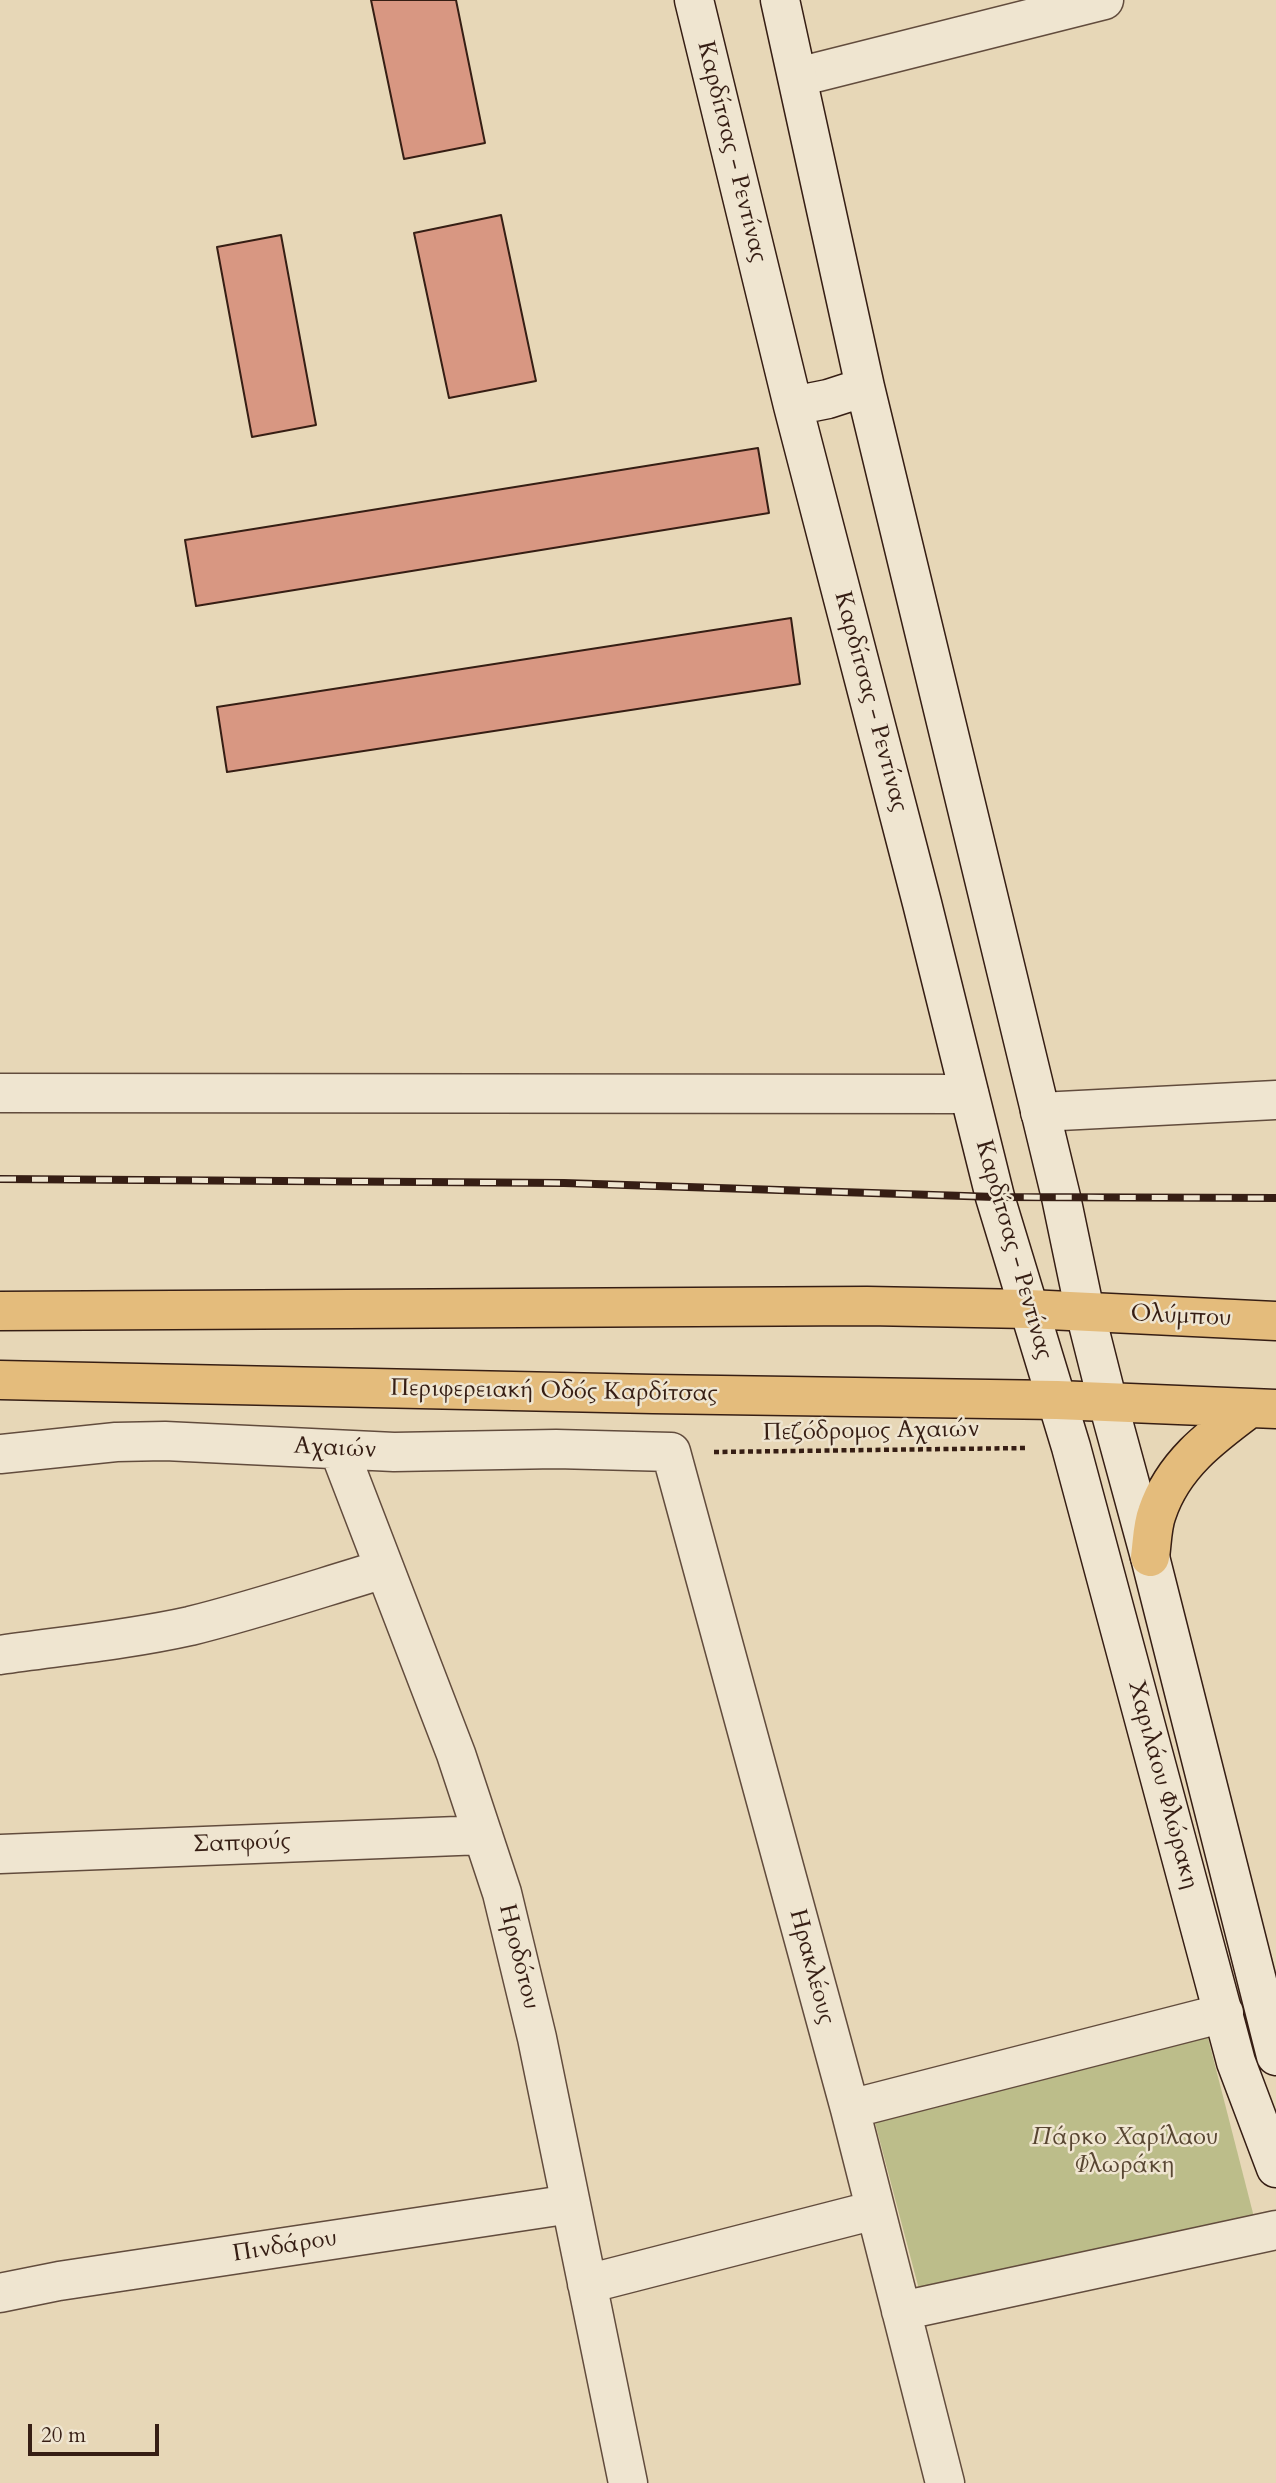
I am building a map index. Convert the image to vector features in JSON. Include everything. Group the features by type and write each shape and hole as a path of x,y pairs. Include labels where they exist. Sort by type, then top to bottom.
{"main road":[{"path":"0,1311 69,1313 853,1306 1085,1312"},
{"name":"Ολύμπου","path":"1085,1312 1276,1321"},
{"name":"Περιφερειακή Οδός Καρδίτσας","path":"0,1380 1108,1403"},
{"path":"1108,1403 1263,1408"},
{"path":"1150,1557 1156,1514 1179,1469 1206,1441 1263,1408"}],"street":[{"name":"Καρδίτσας - Ρεντίνας","path":"694,0 793,406 995,1197 1057,1401"},
{"name":"Καρδίτσας - Ρεντίνας","path":"780,0 865,387 1108,1403"},
{"path":"798,77 1104,0"},
{"path":"793,406 865,387"},
{"path":"0,1093 969,1094"},
{"path":"1040,1112 1276,1100"},
{"name":"Χαριλάου Φλώρακη","path":"1057,1401 1236,2062 1276,2168"},
{"name":"Χαριλάου Φλώρακη","path":"1108,1403 1150,1557 1276,2056"},
{"name":"Αχαιών","path":"0,1454 116,1442 165,1441 394,1452 611,1449 671,1452"},
{"name":"Ηροδότου","path":"339,1450 456,1754 502,1893 523,1976 628,2483"},
{"name":"Ηρακλέους","path":"671,1452 850,2109 945,2483"},
{"path":"0,1655 187,1626 230,1616 384,1569"},
{"name":"Σαπφούς","path":"0,1854 483,1835"},
{"path":"850,2109 1224,2012"},
{"name":"Πινδάρου","path":"0,2293 59,2281 571,2204"},
{"path":"587,2284 875,2210"},
{"path":"901,2311 1276,2230"}],"path":[{"name":"Πεζόδρομος Αχαιών","path":"671,1452 1071,1447"}],"green space":[{"name":"Πάρκο Χαρίλαου Φλωράκη","path":"1207,2034 1255,2221 921,2297 873,2115"}],"building":[{"path":"371,0 456,0 485,143 404,159"},
{"path":"501,215 536,381 449,398 414,233"},
{"path":"281,235 316,425 252,437 217,247"},
{"path":"758,448 769,513 196,606 185,540"},
{"path":"791,618 800,684 227,772 217,707"}],"railway":[{"path":"0,1179 564,1183 995,1197 1276,1198"}]}
